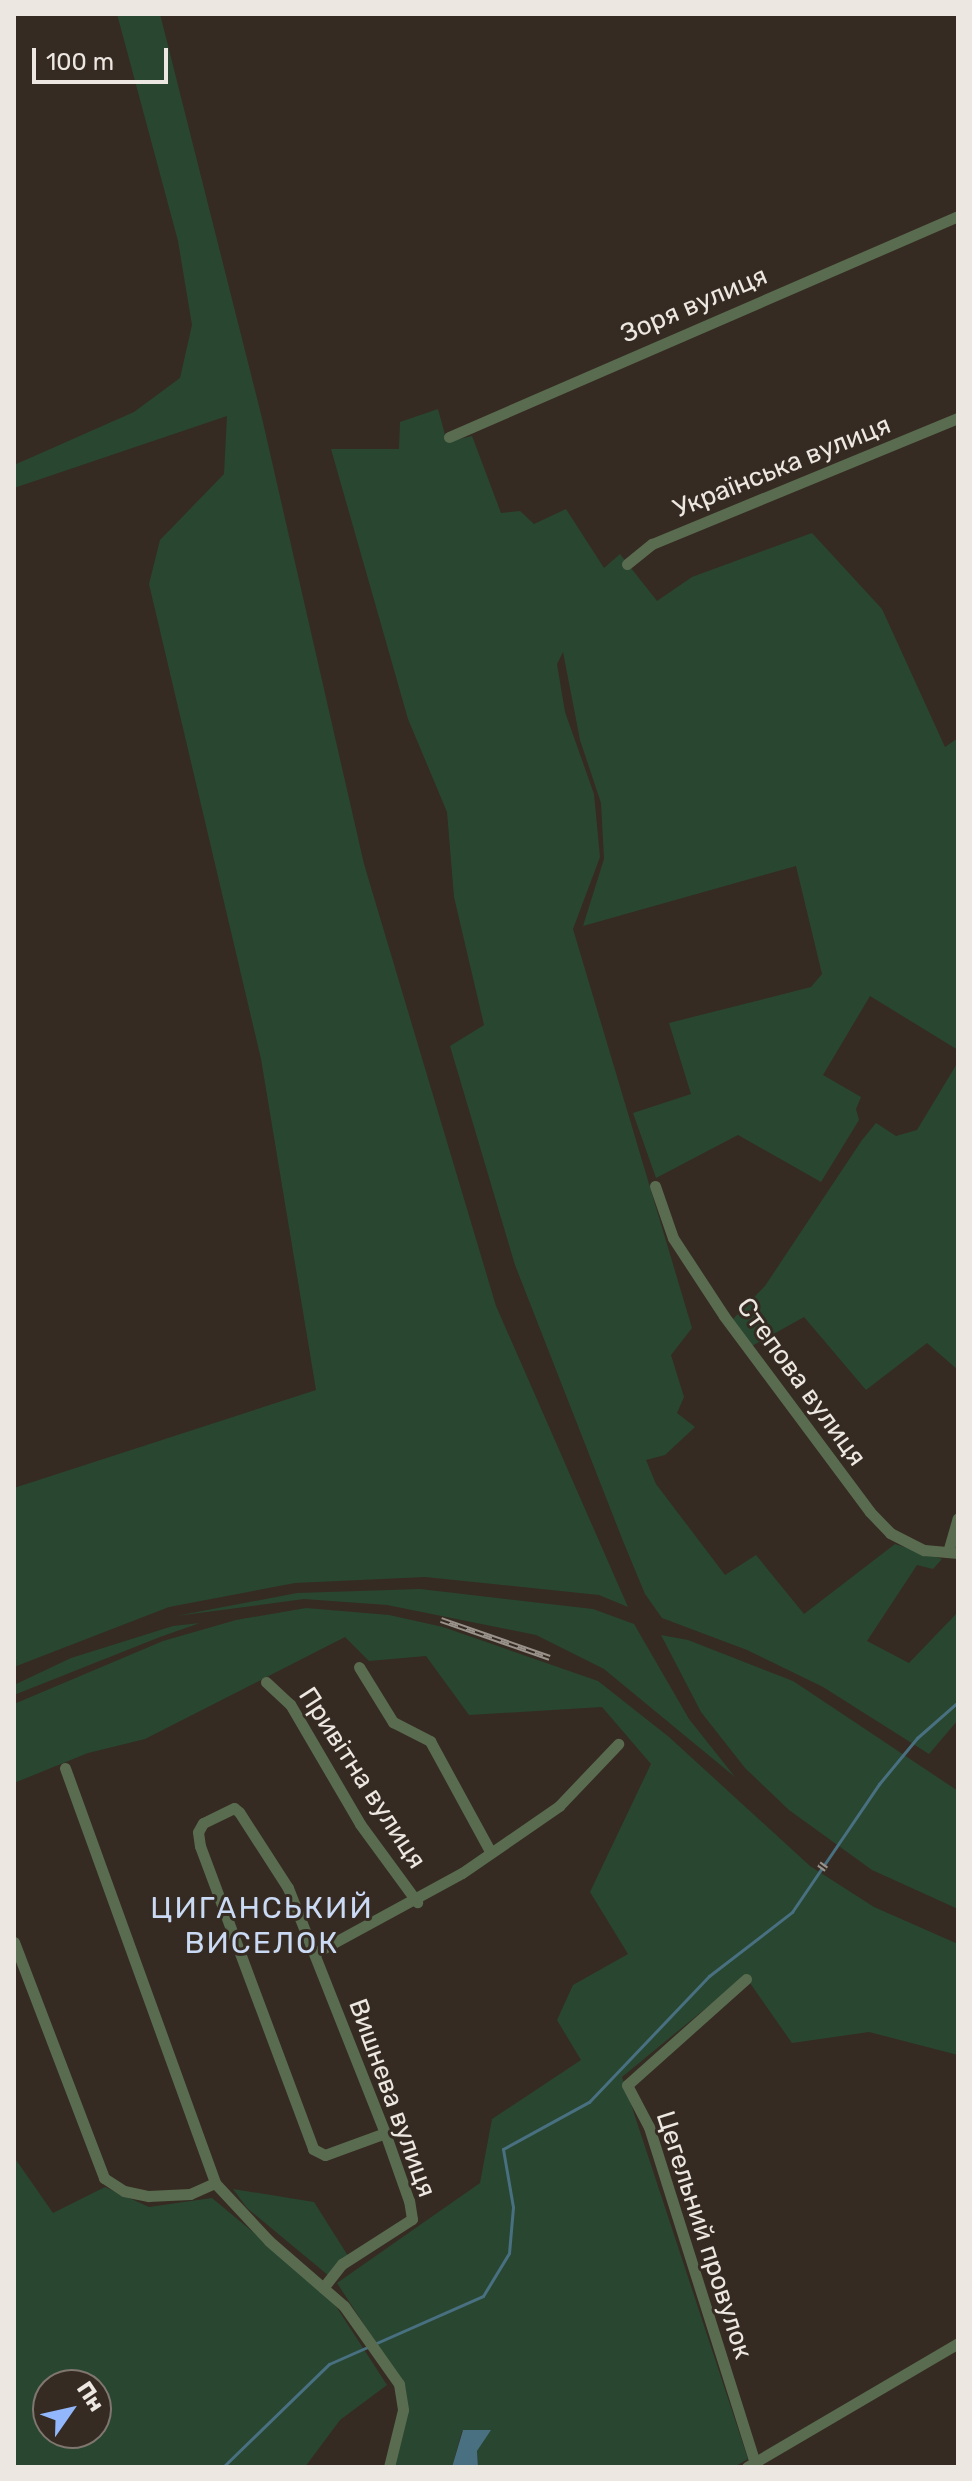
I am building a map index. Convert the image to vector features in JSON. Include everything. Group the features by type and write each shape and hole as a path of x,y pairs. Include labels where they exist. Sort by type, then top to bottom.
{"street":[{"name":"Зоря вулиця","path":"449,437 958,216"},
{"name":"Українська вулиця","path":"627,564 652,544 958,418"},
{"name":"Степова вулиця","path":"655,1186 673,1238 724,1316 870,1512 890,1533 924,1550 953,1553"},
{"path":"953,1553 958,1518"},
{"path":"359,1667 393,1722 430,1741 490,1851"},
{"name":"Привітна вулиця","path":"266,1682 290,1704 360,1824 417,1902"},
{"path":"315,1953 417,1902 567,1799 618,1744"},
{"path":"65,1768 215,2183 262,2235 356,2320 387,2364 404,2404 389,2467"},
{"name":"Вишнева вулиця","path":"323,2288 342,2264 412,2219 385,2133 288,1888 234,1808 200,1825 198,1837 310,2143 325,2155 385,2133"},
{"path":"14,1942 104,2178 124,2191 148,2196 199,2192 215,2183"},
{"name":"Цегельний провулок","path":"746,1979 627,2085 649,2127 751,2465"},
{"path":"751,2465 958,2343"}],"green space":[{"path":"117,14 160,14 262,418 364,864 496,1306 628,1607 599,1595 425,1577 295,1583 169,1607 14,1667 14,1488 316,1390 261,1059 149,584 160,540 224,474 227,416 14,488 14,465 134,412 180,378 192,325 178,241"},
{"path":"438,409 447,442 472,436 501,513 520,511 534,524 566,509 604,568 620,554 657,601 692,577 812,533 882,609 945,747 958,738 958,1050 870,996 823,1075 861,1097 856,1109 859,1120 821,1182 738,1135 656,1178 633,1113 691,1094 669,1023 811,987 822,974 796,866 583,926 604,859 601,803 580,740 563,652 557,664 565,712 594,794 600,857 573,929 692,1328 671,1355 684,1397 677,1413 695,1427 665,1455 646,1460 656,1484 725,1575 756,1555 804,1614 895,1544 942,1559 933,1569 917,1565 867,1641 909,1663 958,1612 958,1720 929,1754 823,1687 747,1650 662,1618 645,1594 515,1265 450,1046 484,1025 454,897 447,812 408,719 331,449 399,449 400,422"},
{"path":"958,1062 958,1370 927,1343 866,1390 804,1317 752,1346 733,1319 765,1286 862,1140 876,1123 896,1136 917,1130"},
{"path":"420,1589 593,1609 634,1624 689,1719 735,1777 604,1669 536,1635 387,1605 304,1599 176,1616 297,1593"},
{"path":"306,1608 389,1615 443,1627 598,1681 669,1737 810,1866 874,1907 958,1944 958,2055 869,2032 792,2043 745,1976 622,2077 748,2459 734,2467 478,2467 477,2451 490,2430 462,2431 452,2467 393,2467 406,2389 337,2283 480,2183 492,2119 581,2060 557,2020 573,1985 628,1954 590,1892 651,1764 602,1707 469,1715 426,1656 369,1661 345,1637 145,1739 88,1753 14,1783 14,1704 163,1641 236,1620"},
{"path":"200,1623 14,1695 14,1685 71,1658 173,1626"},
{"path":"661,1635 688,1640 793,1681 958,1791 958,1909 872,1870 789,1810 745,1768 701,1712"},
{"path":"14,2157 53,2213 105,2187 149,2207 212,2198 328,2294 387,2385 340,2420 305,2467 14,2467"},
{"path":"233,2189 314,2202 350,2259 329,2276 247,2208"}],"water":[{"path":"463,2430 491,2430 477,2451 478,2467 452,2467"}],"waterway":[{"path":"223,2467 329,2364 483,2296 509,2253 513,2207 503,2149 589,2102 709,1976 792,1912 879,1784 917,1738 958,1702"}],"railway":[{"path":"441,1620 550,1658"},
{"path":"819,1864 826,1869"}],"district":[{"name":"ЦИГАНСЬКИЙ ВИСЕЛОК","path":"262,1925"}]}
